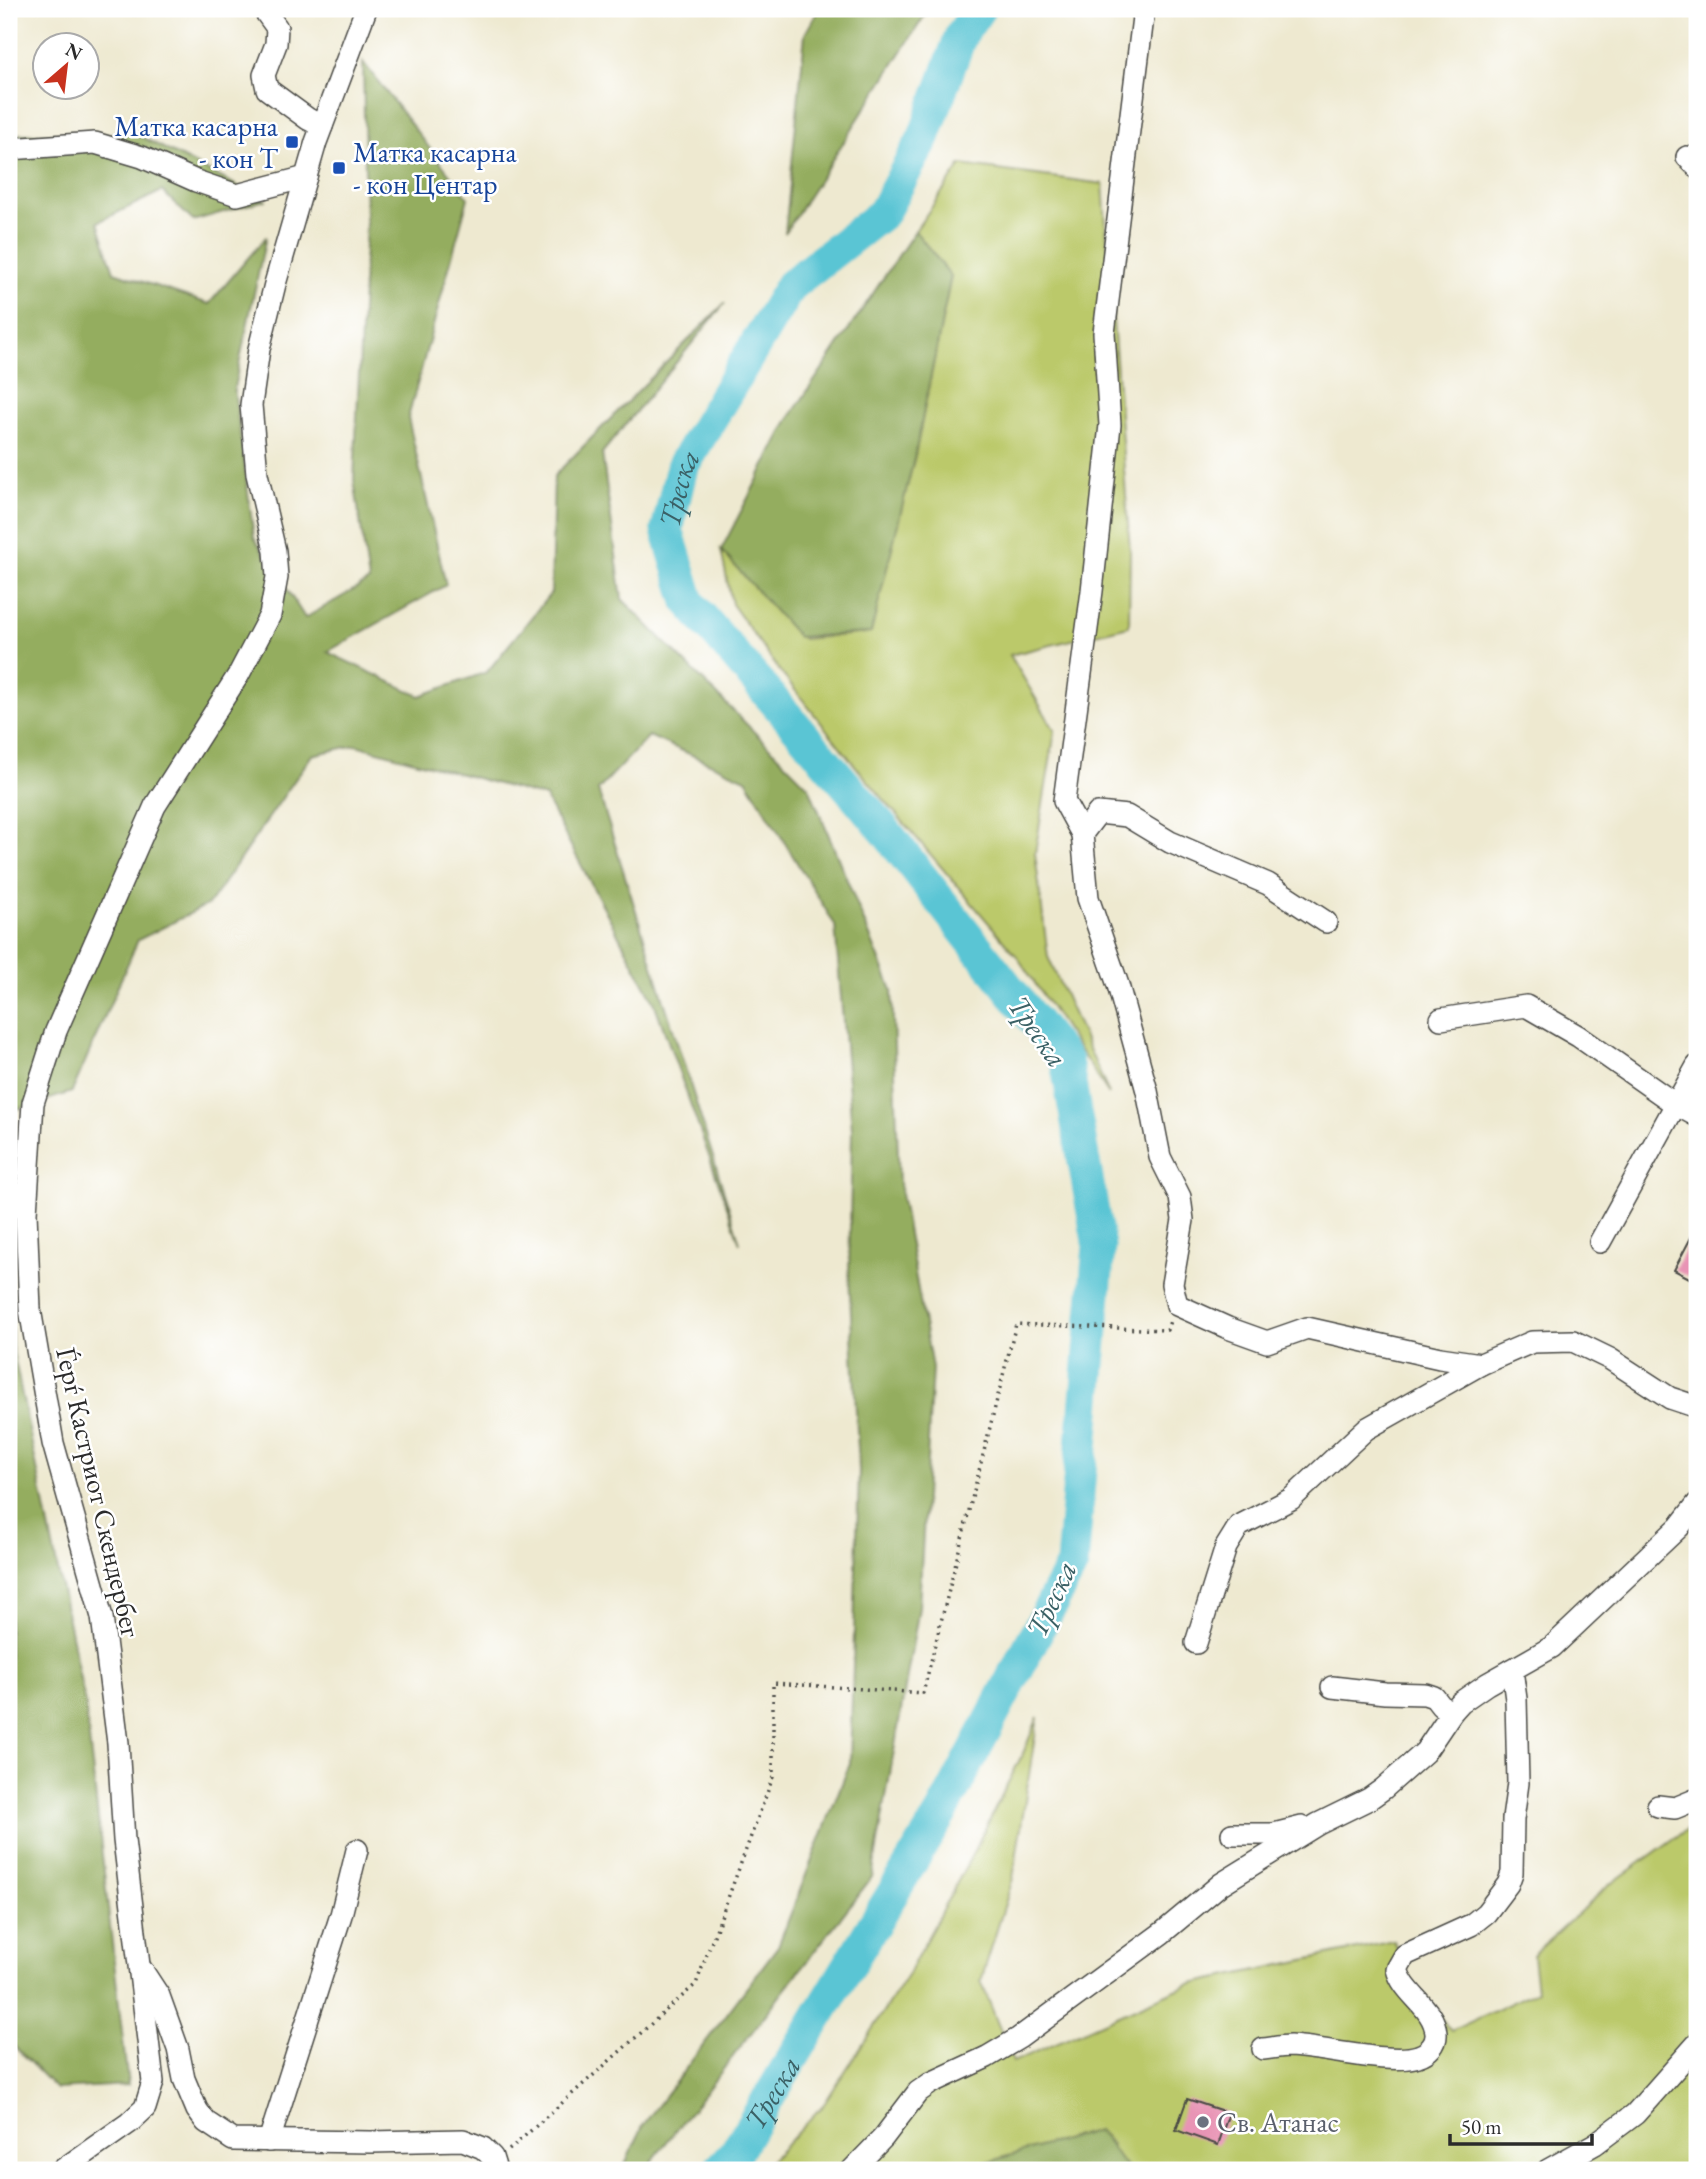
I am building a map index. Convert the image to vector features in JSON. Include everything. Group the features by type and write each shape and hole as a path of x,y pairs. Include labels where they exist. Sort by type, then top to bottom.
{"street":[{"name":"Ѓерѓ Кастриот Скендербег","path":"62,2170 130,2123 145,2108 153,2082 124,1840 118,1743 102,1617 53,1443 30,1309 26,1213 33,1103 56,1031 155,806 239,674 270,615 277,577 275,551 257,474 251,405 259,349 275,284 322,126 366,9"},
{"path":"1144,9 1104,333 1110,425 1092,592 1064,801 1082,834 1088,898 1118,985 1147,1091 1160,1157 1180,1196 1183,1220 1172,1284 1177,1305 1267,1342 1307,1328 1440,1358 1481,1364"},
{"path":"264,10 276,28 276,44 264,75 267,89 322,126"},
{"path":"9,149 95,143 142,157 196,181 237,195 306,177"},
{"path":"1082,834 1098,813 1126,816 1170,842 1268,884 1326,922"},
{"path":"1441,1019 1526,1006 1578,1036 1675,1104 1697,1116"},
{"path":"1600,1242 1697,1066"},
{"path":"1196,1643 1226,1547 1239,1526 1291,1499 1366,1429 1481,1364 1532,1342 1573,1341 1610,1359 1670,1398 1697,1407"},
{"path":"852,2170 883,2138 918,2092 1002,2049 1042,2023 1162,1933 1220,1884 1318,1824 1369,1800 1384,1789 1425,1752 1451,1712 1469,1696 1552,1647 1679,1527 1697,1505"},
{"path":"1263,2049 1288,2046 1396,2058 1416,2057 1430,2051 1436,2032 1432,2019 1406,1987 1397,1969 1405,1955 1471,1925 1486,1913 1508,1884 1512,1873 1513,1819 1518,1783 1516,1699 1512,1670"},
{"path":"1332,1687 1425,1694 1434,1697 1441,1706 1451,1712"},
{"path":"1658,1806 1675,1808 1697,1799"},
{"path":"1232,1833 1274,1834 1318,1824"},
{"path":"269,2141 341,1915 357,1850"},
{"path":"139,1966 159,1996 178,2049 184,2079 197,2110 206,2122 233,2140 463,2140 483,2148 492,2157 495,2166"},
{"path":"1548,2170 1595,2144 1635,2114 1697,2044"}],"path":[{"path":"495,2166 696,1984 773,1777 773,1683 923,1693 1016,1324 1163,1330"}],"green space":[{"path":"819,9 929,9 785,233 805,34"},
{"path":"363,62 468,198 408,418 446,585 327,652 420,696 487,672 551,593 554,476 725,303 602,453 622,599 809,787 892,990 899,1183 932,1368 919,1608 872,1877 645,2170 622,2170 644,2124 778,1946 850,1763 859,1470 849,1275 852,1130 835,925 746,779 649,736 598,790 740,1243 654,1002 545,797 356,745 312,755 209,904 138,940 72,1092 9,1112 9,134 136,134 265,200 193,221 162,191 98,222 114,272 209,304 266,237 234,388 254,537 305,618 369,581 354,480 366,223"},
{"path":"961,165 1103,184 1130,550 1129,626 1010,655 1055,731 1035,853 1048,957 1109,1094 1016,955 858,769 779,670 732,604 721,550 803,639 870,633 915,455 951,276 915,231"},
{"path":"915,231 951,276 915,455 871,633 798,637 721,550 790,417"},
{"path":"9,1246 12,1346 85,1703 128,2085 56,2089 9,2041"},
{"path":"1038,1717 1013,1878 981,1981 1013,2062 1187,1985 1394,1941 1407,1974 1451,2031 1537,1991 1533,1955 1608,1886 1697,1822 1697,2170 1128,2170 1110,2147 1112,2145 1098,2130 960,2170 762,2170 824,2104 909,1972 973,1853"},
{"path":"1098,2130 1128,2170 960,2170"}],"building":[{"path":"1697,1226 1697,1282 1674,1270"},
{"name":"Св. Атанас","path":"1187,2099 1229,2113 1218,2145 1176,2130"}],"waterway":[{"name":"Треска","path":"719,2170 735,2153 942,1812 1072,1565 1099,1246 1066,1061 883,828 689,602 667,530 682,467 791,285 883,213 924,137 961,35 979,9"}],"place":[{"name":"Матка касарна - кон Т","path":"292,142"},
{"name":"Матка касарна - кон Центар","path":"339,168"},
{"name":"Св. Атанас","path":"1203,2122"}]}
